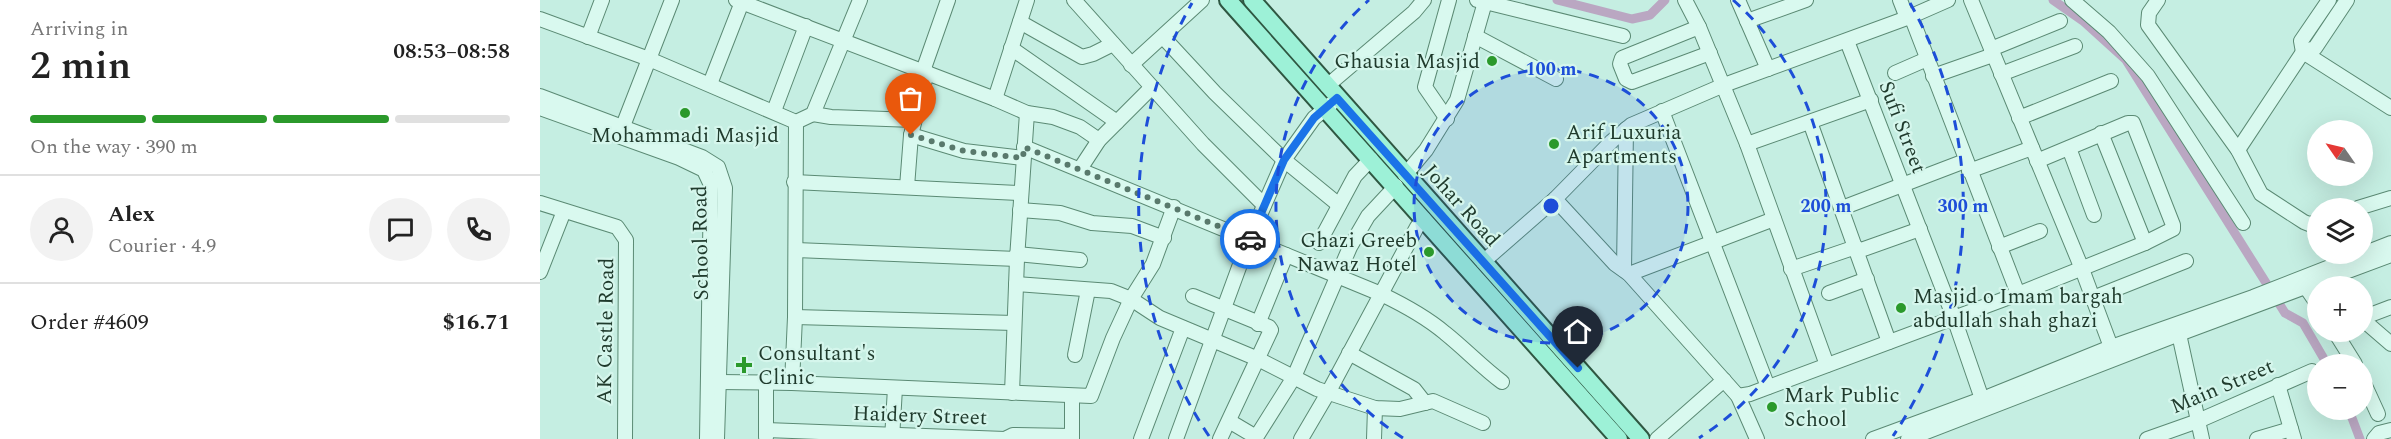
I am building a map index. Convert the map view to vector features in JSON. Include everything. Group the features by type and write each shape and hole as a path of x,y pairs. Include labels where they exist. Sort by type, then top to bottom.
{"main road":[{"name":"Johar Road","path":"1228,0 1330,97 1371,159 1400,181 1424,219 1619,439"},
{"name":"Johar Road","path":"1252,0 1400,181 1483,262 1641,439"}],"street":[{"path":"588,37 602,0"},
{"path":"622,126 672,0"},
{"path":"813,114 860,0"},
{"path":"907,187 914,120 925,71 948,0"},
{"path":"995,99 1026,0"},
{"path":"1074,0 1151,88 1264,205"},
{"path":"1131,65 1202,0"},
{"path":"1176,439 1250,240 1284,160 1330,97 1424,0"},
{"path":"1447,119 1425,87 1449,0"},
{"path":"1685,0 1724,85 1747,144 1827,365"},
{"path":"1738,0 1767,69"},
{"path":"1747,21 1806,0"},
{"path":"1900,0 1927,59 2018,294"},
{"path":"1483,262 1555,198 1631,125 1724,85 1846,41 1948,0"},
{"path":"1971,0 2093,298 2120,348"},
{"path":"2072,0 2109,32 2148,76 2242,224"},
{"path":"2158,0 2149,13 2148,25 2238,150 2264,197 2307,223"},
{"path":"710,84 739,1 925,71 1027,113 1053,117 1080,127 1099,140"},
{"path":"1229,421 1255,438 1293,377 1350,247 1368,216 1426,150 1457,100 1475,36 1481,1 1623,36"},
{"path":"2238,150 2303,52 2301,41 2337,2"},
{"path":"540,19 649,59 796,122"},
{"path":"1933,76 2060,21"},
{"path":"1020,22 1082,57 1113,44"},
{"path":"774,111 806,26"},
{"path":"1699,27 1622,58 1620,64 1626,79 1632,82 1710,53"},
{"path":"1475,36 1556,80"},
{"path":"1163,37 1215,93 1284,160 1339,205"},
{"name":"Sufi Street","path":"1846,41 1871,100 1954,318 1982,399"},
{"path":"2001,74 2075,45"},
{"path":"1011,48 1117,122"},
{"path":"2303,52 2391,108"},
{"path":"1895,73 1927,59"},
{"path":"2019,118 2111,81"},
{"path":"1080,169 1099,140 1151,88"},
{"name":"School Road","path":"540,96 622,126 704,170 711,185 713,409 719,435"},
{"path":"1747,144 1871,100"},
{"name":"School Road","path":"540,108 667,149 702,157 718,167 725,188 719,382 707,439"},
{"path":"1662,111 1768,387"},
{"path":"1012,393 1020,193 1027,113"},
{"path":"796,122 813,114 831,117 914,120"},
{"path":"792,382 795,317 796,122"},
{"path":"1810,122 1889,342"},
{"path":"1738,396 1768,387 2018,294 2171,231 2173,225 2135,125 2128,123 2037,161"},
{"path":"1626,129 1626,272"},
{"path":"2102,134 2145,243"},
{"path":"911,135 964,151 1024,152 1080,169 1174,207 1381,294 1421,315 1446,333 1480,366 1502,382"},
{"path":"1842,208 1903,185 2032,148"},
{"path":"2069,148 2094,215"},
{"path":"1319,243 1355,176 1371,159"},
{"path":"794,182 1020,193"},
{"path":"1555,198 1615,264 1626,272 1738,396 1757,439"},
{"path":"2373,203 2391,198"},
{"path":"540,203 564,211 540,272"},
{"path":"719,382 792,382 1091,396 1131,299 1153,264 1174,207"},
{"path":"1020,210 1060,213 1092,223 1132,226 1164,238"},
{"name":"AK Castle Road","path":"564,211 616,227 626,240 625,439"},
{"path":"1301,439 1417,227 1424,219"},
{"path":"1626,272 1774,219"},
{"path":"1791,269 1920,229"},
{"path":"1999,247 2040,231"},
{"path":"2298,286 2391,243"},
{"path":"796,250 1080,260"},
{"path":"1258,324 1286,255"},
{"path":"1873,439 2120,348 2391,255"},
{"path":"2093,298 2186,261"},
{"path":"1829,293 1867,279"},
{"path":"1016,284 1111,291 1131,299 1160,318 1258,359 1328,393 1375,408 1400,409 1433,401 1483,423"},
{"path":"2298,286 2307,295"},
{"path":"1075,356 1088,290"},
{"path":"1193,296 1269,327 1271,330 1220,439"},
{"path":"1908,439 2120,348 2179,334 2254,302"},
{"path":"2373,314 2391,307"},
{"path":"795,317 1014,323"},
{"path":"1141,439 1183,328"},
{"path":"2373,328 2391,344"},
{"path":"2179,334 2202,439"},
{"path":"1349,353 1414,389 1425,403"},
{"name":"Main Street","path":"2147,439 2198,421 2307,373"},
{"path":"1658,439 1724,380"},
{"path":"766,382 766,435"},
{"path":"2257,439 2293,434 2278,385"},
{"path":"892,437 895,388"},
{"path":"1072,396 1072,437"},
{"path":"2373,403 2378,414"},
{"path":"1374,439 1375,408"},
{"path":"2374,439 2379,433 2391,430"},
{"name":"Haidery Street","path":"766,435 1005,439 1013,435 1072,437"}],"waterway":[{"path":"1557,0 1632,19 1650,15 1665,0"},
{"path":"2053,0 2083,21 2126,60 2285,313 2303,323 2321,354"},
{"path":"2353,420 2360,439"}],"way so far":[{"path":"911,135 964,151 1023,158 1024,147 1250,239"}],"place":[{"name":"Ghausia Masjid","path":"1492,61"},
{"name":"Mohammadi Masjid","path":"685,113"},
{"name":"Arif Luxuria Apartments","path":"1554,144"},
{"name":"Ghazi Greeb Nawaz Hotel","path":"1429,252"},
{"name":"Masjid o Imam bargah abdullah shah ghazi","path":"1901,308"},
{"name":"Consultant's Clinic","path":"744,365"},
{"name":"Mark Public School","path":"1772,407"}],"route":[{"path":"1250,239 1284,160 1314,118 1337,98 1578,368"}]}
